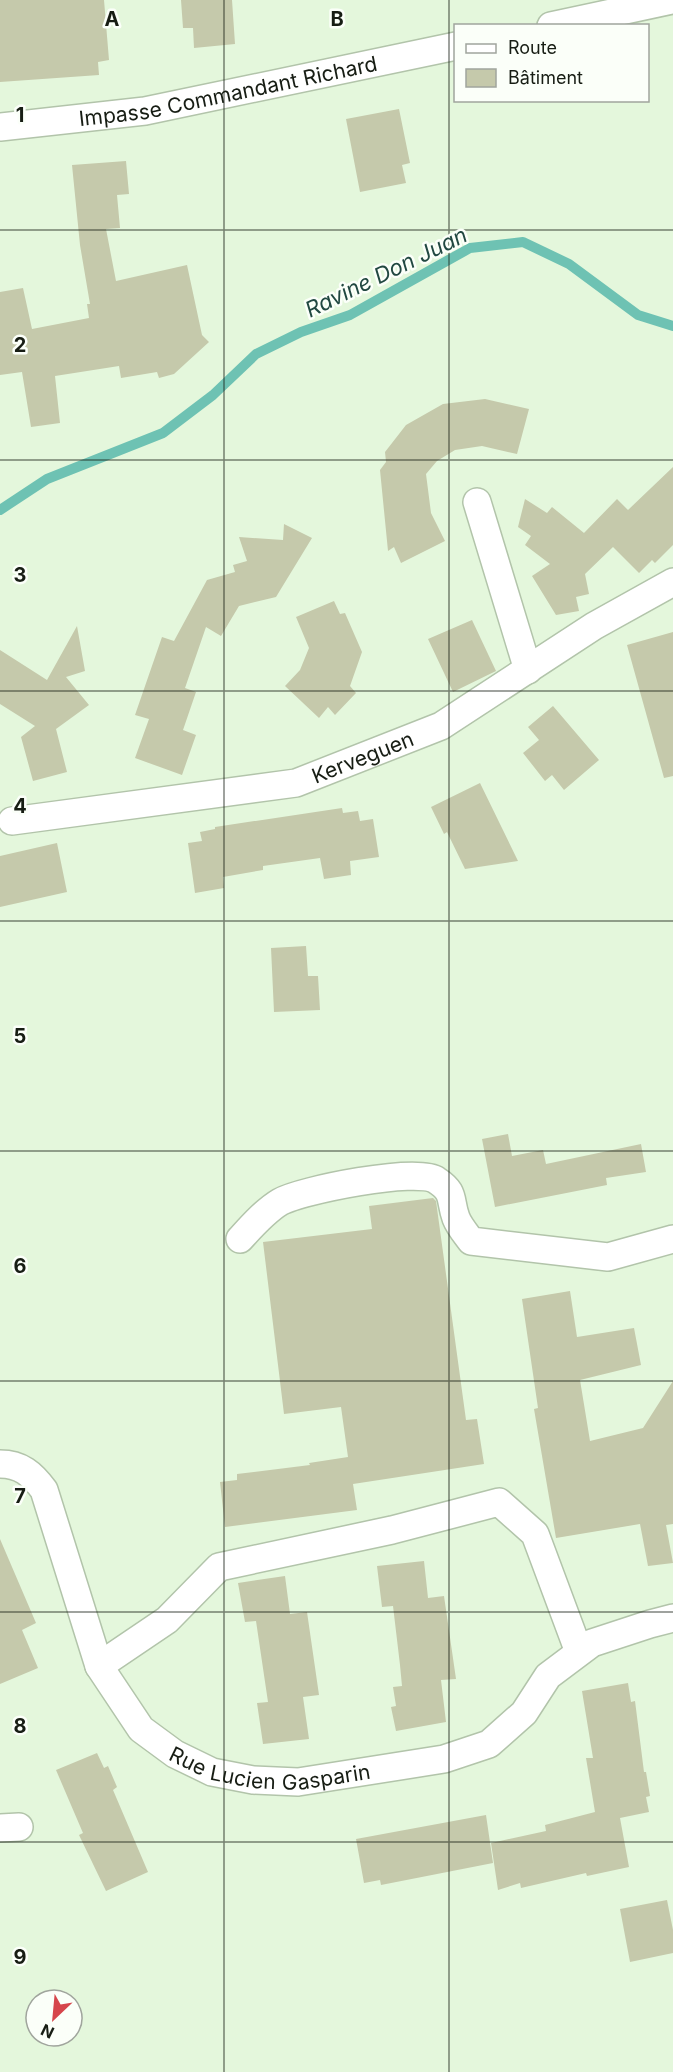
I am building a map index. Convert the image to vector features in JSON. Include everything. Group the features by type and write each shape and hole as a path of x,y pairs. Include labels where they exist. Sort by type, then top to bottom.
{"street":[{"path":"560,24 672,0"},
{"name":"Impasse Commandant Richard","path":"0,127 145,111 454,46"},
{"path":"477,502 528,670"},
{"name":"Kerveguen","path":"12,821 296,783 441,726 594,626 673,582"},
{"path":"240,1239 281,1202 331,1187 394,1176 434,1178 450,1191 456,1220 471,1241 608,1257 673,1239"},
{"name":"Rue Lucien Gasparin","path":"0,1464 17,1465 32,1474 44,1490 99,1666 141,1729 175,1754 212,1772 253,1780 298,1782 444,1759 489,1744 524,1713 548,1676 592,1643 673,1618"},
{"path":"99,1666 167,1620 219,1567 392,1530 499,1502 534,1534 579,1652"}],"building":[{"path":"0,0 104,0 109,60 98,62 99,75 0,82"},
{"path":"181,0 232,0 235,44 194,48 193,28 183,28"},
{"path":"399,109 410,163 402,165 406,183 360,192 346,119"},
{"path":"126,161 129,194 117,195 120,228 106,229 116,281 187,265 202,335 209,342 174,374 159,378 157,372 121,378 119,366 55,376 60,423 31,427 22,372 0,375 0,292 23,288 32,329 89,318 87,304 90,304 80,245 72,165"},
{"path":"485,399 529,409 517,454 482,446 455,450 437,461 426,474 431,513 445,541 401,563 394,547 388,551 380,470 386,462 385,452 406,425 443,404"},
{"path":"673,467 673,545 655,563 652,560 639,573 613,547 585,574 589,594 576,597 579,611 556,615 532,576 550,564 525,545 531,536 518,527 525,499 547,513 552,507 584,533 617,499 628,510"},
{"path":"284,524 312,538 276,597 239,606 221,636 206,627 185,688 196,692 183,730 196,735 182,775 135,758 149,719 135,715 162,637 174,641 207,580 235,572 233,565 247,561 239,537 283,540"},
{"path":"334,601 340,614 345,613 362,652 350,686 356,693 335,715 328,707 319,718 285,686 300,670 309,648 296,617"},
{"path":"472,620 496,671 453,692 428,639"},
{"path":"77,626 85,671 66,677 89,705 56,729 67,772 33,781 21,737 35,726 0,704 0,650 47,680"},
{"path":"673,632 673,776 664,778 627,645"},
{"path":"553,706 599,760 564,790 552,775 545,781 523,753 539,740 528,727"},
{"path":"480,783 518,861 465,869 447,832 444,834 431,807"},
{"path":"342,808 343,813 358,811 360,821 373,819 379,857 350,861 351,875 324,879 320,858 263,866 263,870 223,877 224,888 195,893 188,843 202,841 200,832 215,829 215,827"},
{"path":"57,843 67,892 0,907 0,856"},
{"path":"306,946 308,976 318,976 320,1010 274,1012 271,948"},
{"path":"508,1134 512,1156 543,1150 546,1164 641,1144 646,1172 606,1178 607,1185 495,1207 482,1139"},
{"path":"433,1198 436,1201 466,1420 477,1419 484,1464 353,1484 357,1510 225,1527 220,1482 237,1480 237,1474 310,1465 309,1463 348,1457 341,1407 284,1414 263,1242 372,1229 369,1206"},
{"path":"570,1291 577,1337 634,1328 641,1365 580,1380 590,1441 643,1428 673,1381 673,1524 666,1525 673,1563 648,1566 640,1524 556,1538 534,1409 538,1408 522,1299"},
{"path":"0,1539 36,1623 22,1630 38,1668 0,1684"},
{"path":"424,1561 428,1598 444,1596 456,1679 441,1680 446,1722 396,1731 391,1707 396,1706 393,1687 402,1686 400,1665 393,1606 382,1607 377,1566"},
{"path":"285,1576 290,1614 307,1612 319,1695 303,1697 309,1739 263,1744 257,1703 268,1702 256,1621 245,1622 238,1583"},
{"path":"628,1683 631,1702 635,1701 644,1772 646,1772 650,1796 646,1797 649,1812 620,1818 629,1867 587,1876 586,1873 521,1888 520,1883 498,1890 491,1843 546,1831 545,1825 595,1812 586,1758 593,1758 582,1691"},
{"path":"97,1753 104,1768 108,1766 117,1787 113,1790 148,1872 106,1891 79,1835 83,1833 56,1770"},
{"path":"486,1815 493,1863 381,1885 380,1880 364,1883 356,1839"},
{"path":"667,1900 673,1930 673,1953 630,1962 620,1909"}],"waterway":[{"name":"Ravine Don Juan","path":"0,510 47,479 163,433 213,395 256,354 301,332 350,315 470,248 523,242 569,264 638,315 673,326"}]}
